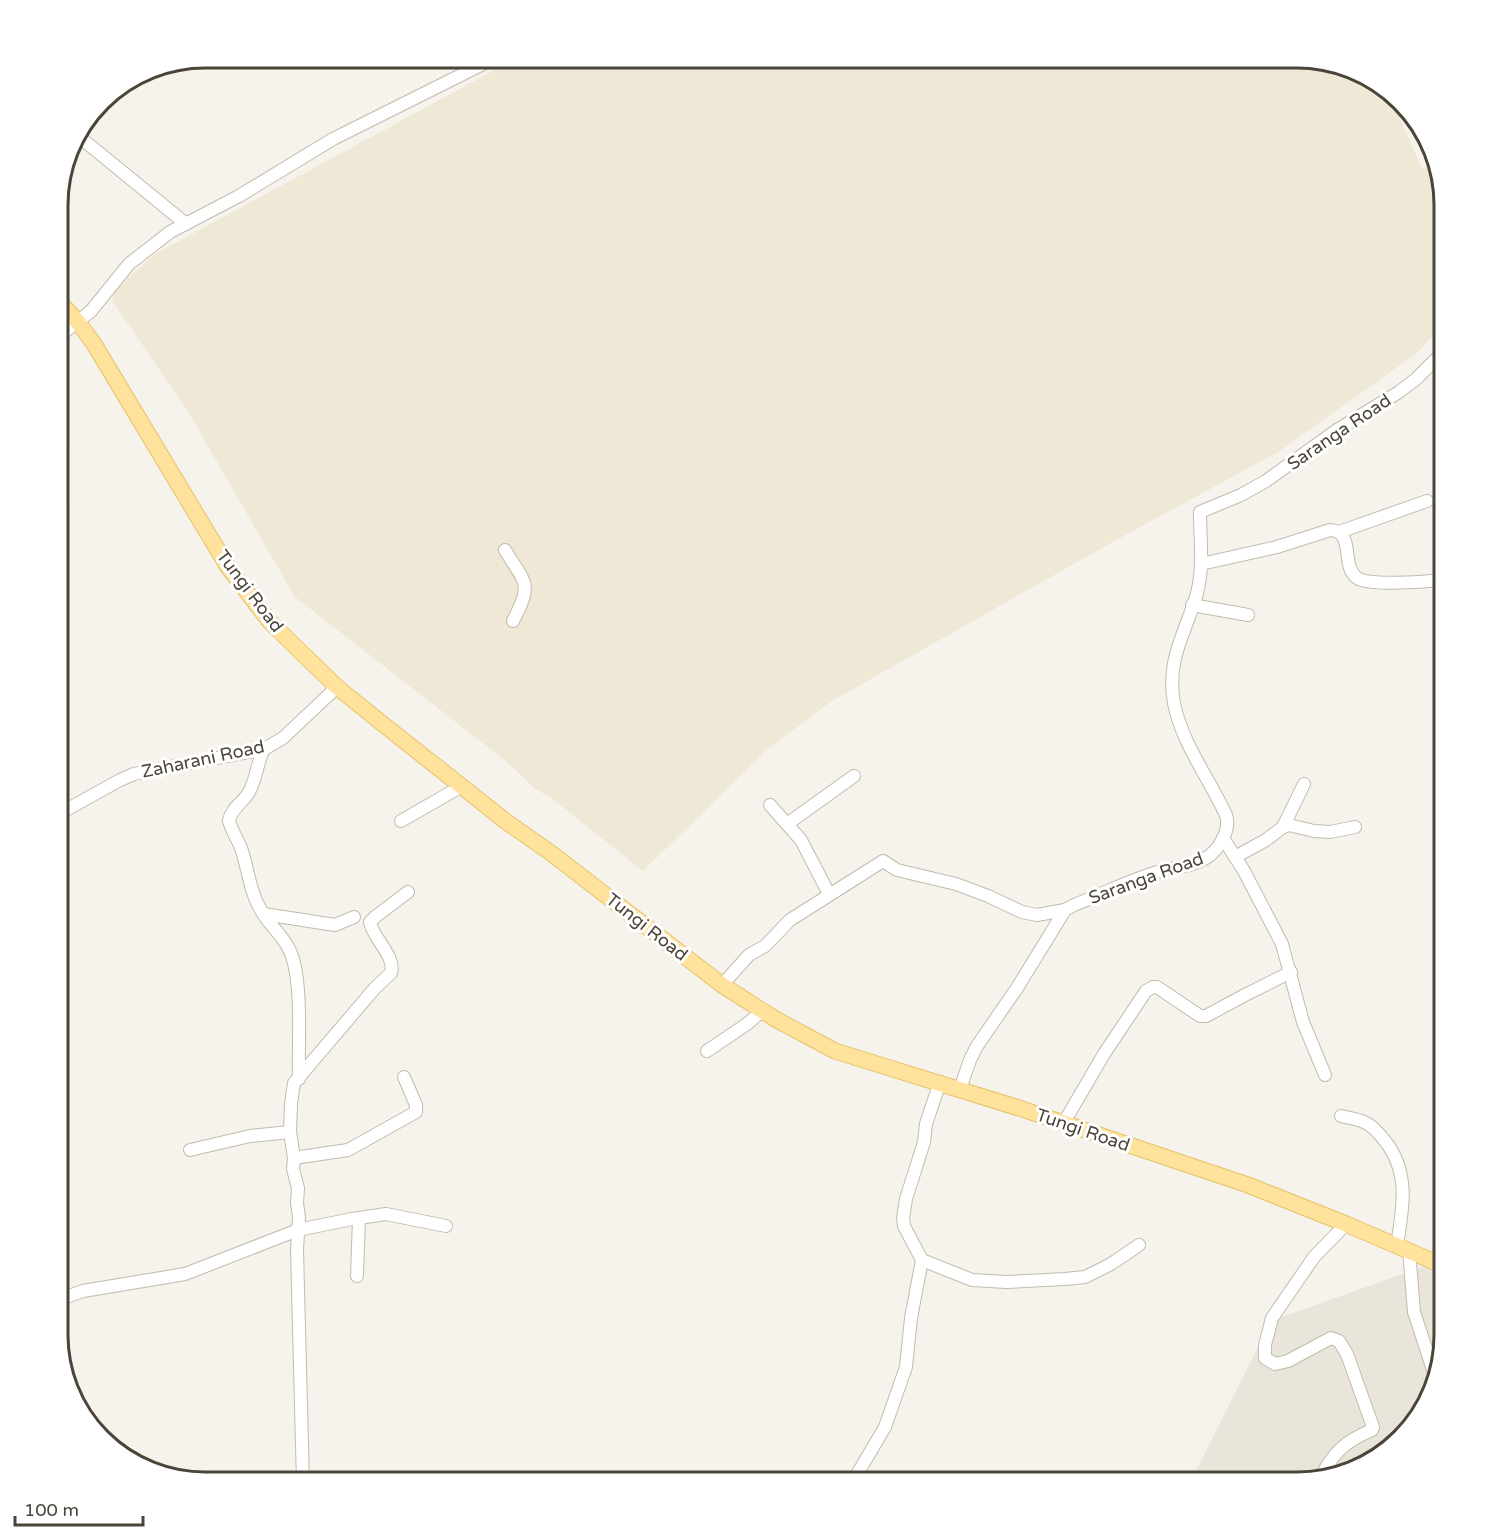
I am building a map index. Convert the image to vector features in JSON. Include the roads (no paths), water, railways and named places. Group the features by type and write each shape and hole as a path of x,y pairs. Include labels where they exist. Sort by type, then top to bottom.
{"main road":[{"name":"Tungi Road","path":"68,311 112,372 228,567 270,622 337,687 417,752 722,985 762,1011 835,1050 940,1082 1248,1185 1433,1261"}],"street":[{"path":"68,330 91,311 129,264 170,232 239,196 333,139 477,67"},
{"path":"84,140 186,224"},
{"name":"Saranga Road","path":"960,1089 977,1046 1017,988 1065,910 1143,877 1204,860 1223,838 1228,820 1196,760 1174,702 1172,681 1175,650 1199,584 1200,512 1266,481 1337,430 1399,392 1433,364"},
{"path":"1201,564 1278,547 1325,530 1339,532 1427,501"},
{"path":"1339,532 1344,538 1352,573 1357,579 1369,582 1433,581"},
{"path":"505,550 525,583 525,597 513,621"},
{"path":"1192,605 1248,615"},
{"name":"Zaharani Road","path":"68,808 134,774 264,749 283,738 337,687"},
{"path":"264,749 258,761 251,789 234,809 229,821 243,852 251,890 264,914 284,940 294,963 297,988 299,1079"},
{"path":"787,824 854,776"},
{"path":"1282,827 1304,784"},
{"path":"401,821 462,786"},
{"path":"770,805 801,840 829,894"},
{"path":"1234,857 1289,825 1330,832 1355,827"},
{"path":"1223,838 1282,944 1303,1022 1325,1075"},
{"path":"722,985 748,955 765,946 783,926 883,861 897,870 964,887 1022,912 1037,915 1065,910"},
{"path":"303,1473 299,1378 298,1188 293,1169 294,1158 290,1132 294,1083 391,973 391,964 371,929 370,922 408,892"},
{"path":"264,914 335,925 354,918"},
{"path":"1063,1124 1104,1054 1150,988 1157,987 1200,1016 1206,1016 1291,972"},
{"path":"707,1051 762,1011"},
{"path":"294,1158 348,1150 416,1112 416,1105 404,1077"},
{"path":"858,1473 885,1427 906,1367 911,1318 922,1260 904,1226 903,1218 906,1200 924,1142 926,1124 940,1082"},
{"path":"1341,1116 1365,1122 1375,1129 1391,1148 1396,1159 1403,1181 1403,1247 1414,1312 1431,1363"},
{"path":"190,1150 250,1136 290,1132"},
{"path":"68,1296 83,1291 185,1274 298,1230 386,1214 446,1226"},
{"path":"357,1276 359,1219"},
{"path":"1325,1470 1332,1458 1350,1439 1372,1430 1373,1426 1347,1354 1339,1341 1331,1338 1288,1361 1275,1365 1265,1358 1265,1345 1272,1318 1314,1257 1347,1224"},
{"path":"922,1260 972,1280 1006,1282 1075,1278 1085,1277 1111,1264 1139,1245"}]}
